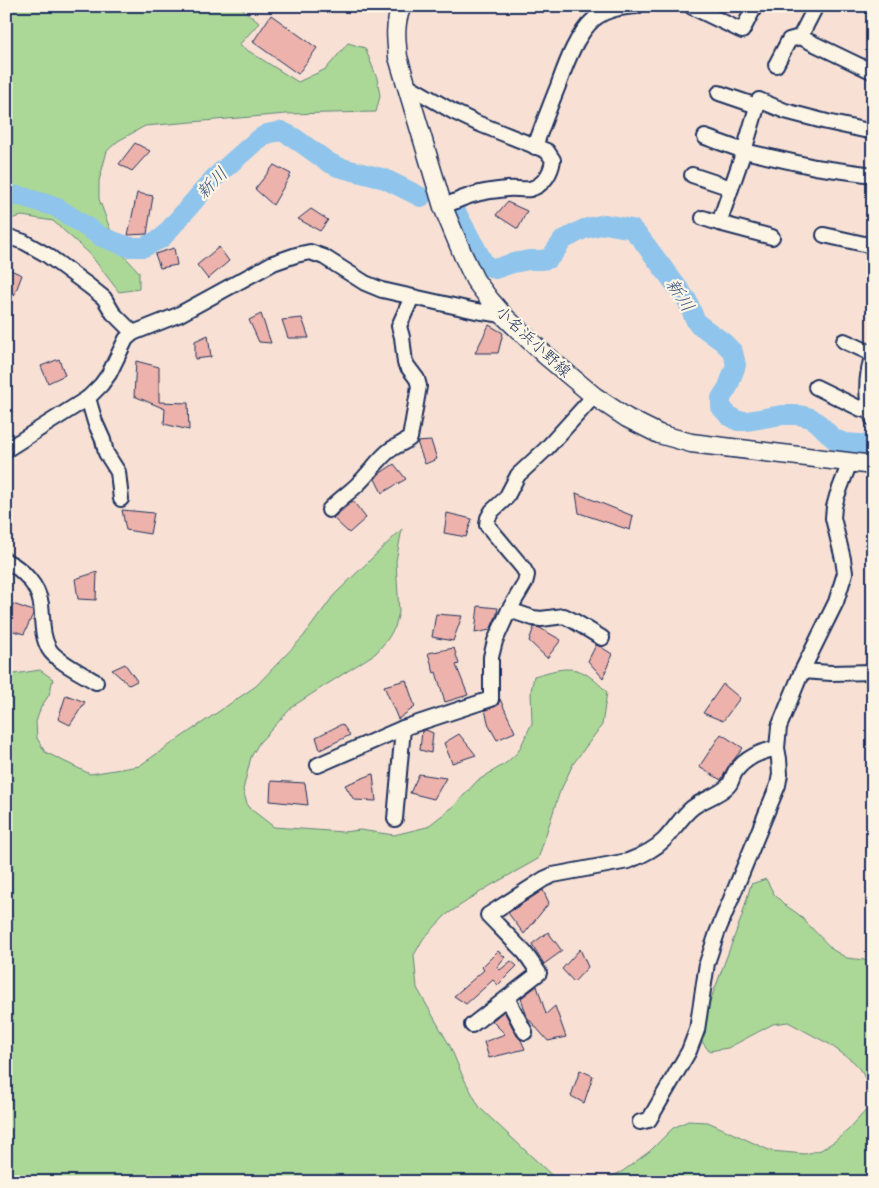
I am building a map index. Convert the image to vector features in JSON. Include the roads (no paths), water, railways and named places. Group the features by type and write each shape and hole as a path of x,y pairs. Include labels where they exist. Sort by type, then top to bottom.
{"main road":[{"name":"小名浜小野線","path":"402,6 398,14 395,34 398,57 443,207 475,280 503,314 546,355 594,396 627,418 659,434 691,443 873,465"}],"street":[{"path":"535,147 569,57 585,29 606,12 621,7 637,6"},
{"path":"685,6 692,6 742,31 755,6"},
{"path":"800,37 816,6"},
{"path":"776,65 789,40 800,37 873,72"},
{"path":"407,85 476,123 548,151 554,160 551,171 546,178 530,189 506,189 479,193 462,198 443,207"},
{"path":"719,93 758,106"},
{"path":"719,223 744,151 759,100 785,111 873,132"},
{"path":"705,137 744,151 815,167 873,176"},
{"path":"692,175 731,188"},
{"path":"703,218 772,237"},
{"path":"824,235 873,246"},
{"path":"6,236 24,242 47,255 89,286 104,298 113,313 133,333"},
{"path":"6,450 88,398 109,374 126,339 133,333 178,315 273,263 296,255 310,252 324,257 365,283 382,290 476,311 503,314"},
{"path":"329,510 338,500 357,486 385,455 410,438 419,386 417,378 405,363 399,326 412,297"},
{"path":"844,341 873,354 868,371 866,390 871,415"},
{"path":"816,387 871,415"},
{"path":"318,765 403,728 491,699 490,656 509,610 525,583 526,575 523,568 487,525 488,518 492,511 506,498 518,475 546,449 594,396"},
{"path":"88,398 94,422 103,440 106,453 118,472 121,499"},
{"path":"640,1122 649,1120 689,1051 696,1030 709,955 778,785 780,759 777,748 780,727 802,671 836,602 845,573 844,559 833,518 836,496 850,462"},
{"path":"6,561 14,564 37,590 41,603 43,634 48,649 54,657 96,682"},
{"path":"509,610 541,619 564,616 602,638"},
{"path":"802,671 831,673 873,672"},
{"path":"395,819 403,728"},
{"path":"472,1025 539,972 525,953 488,915 553,875 628,861 656,847 684,815 730,784 732,776 740,765 763,751 777,748"},
{"path":"508,998 525,1032"}],"waterway":[{"name":"新川","path":"6,195 20,196 56,207 102,237 129,247 144,247 162,238 214,178 256,141 267,134 281,131 338,167 385,179 421,197"},
{"name":"新川","path":"456,212 485,265 495,269 513,263 548,259 563,240 584,229 605,224 632,229 687,300 697,323 723,342 733,352 736,365 728,387 721,398 721,407 729,416 738,421 747,421 782,415 799,415 811,418 834,439 845,443 873,445"}]}
